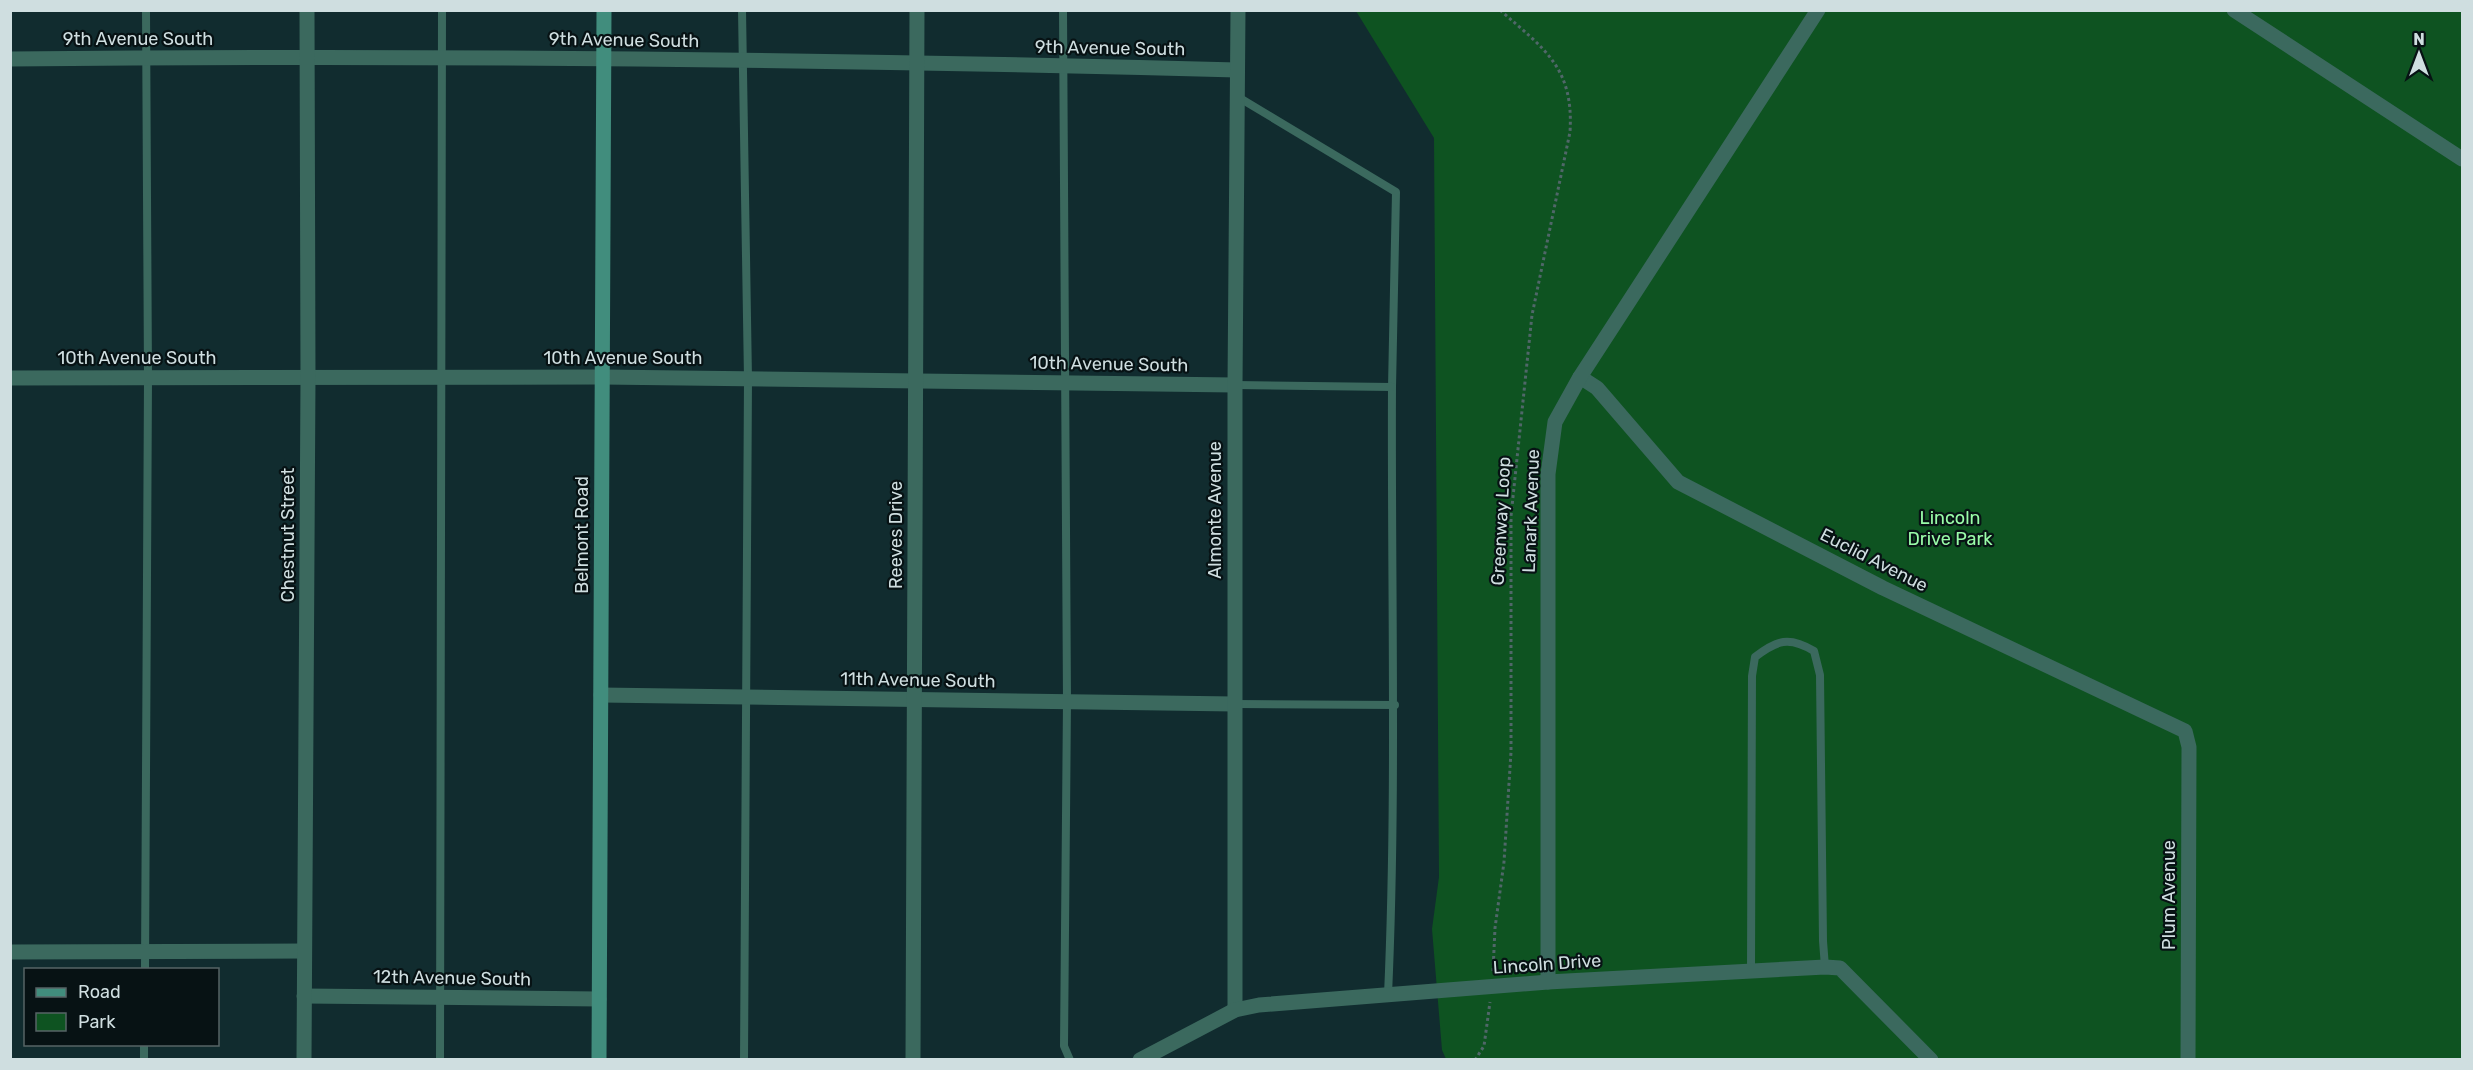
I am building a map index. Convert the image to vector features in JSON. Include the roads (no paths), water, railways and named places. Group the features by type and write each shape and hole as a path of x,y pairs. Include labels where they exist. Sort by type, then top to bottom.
{"street":[{"name":"Chestnut Street","path":"304,1059 308,378 307,10"},
{"name":"Belmont Road","path":"599,1059 604,10"},
{"name":"Reeves Drive","path":"913,1059 917,10"},
{"name":"Almonte Avenue","path":"1235,1010 1235,385 1238,10"},
{"name":"Lanark Avenue","path":"1548,982 1548,474 1555,422 1580,377 1818,10"},
{"path":"2234,10 2463,159"},
{"name":"9th Avenue South","path":"10,59 603,58 1237,70"},
{"name":"10th Avenue South","path":"10,378 603,377 1235,385"},
{"name":"Euclid Avenue","path":"1580,377 1597,388 1678,482 1883,588 2185,731"},
{"name":"11th Avenue South","path":"602,695 1235,704"},
{"name":"Plum Avenue","path":"2185,731 2189,747 2188,1059"},
{"path":"10,952 304,951"},
{"name":"Lincoln Drive","path":"1140,1059 1235,1010 1258,1005 1548,982 1825,967 1840,968 1931,1059"},
{"name":"12th Avenue South","path":"304,996 599,999"}],"lane":[{"path":"145,968 148,378 146,10"},
{"path":"440,1059 438,997 442,10"},
{"path":"742,10 748,379 744,1059"},
{"path":"1063,10 1067,701 1064,1046 1070,1059"},
{"path":"1237,96 1396,192 1392,387 1395,705 1393,894 1388,995"},
{"path":"1235,385 1392,387"},
{"path":"1751,971 1752,676 1755,657 1771,644 1797,641 1814,651 1821,675 1822,941 1825,967"},
{"path":"1235,704 1395,705"}],"park label":[{"name":"Lincoln Drive Park","path":"1950,528"}]}
